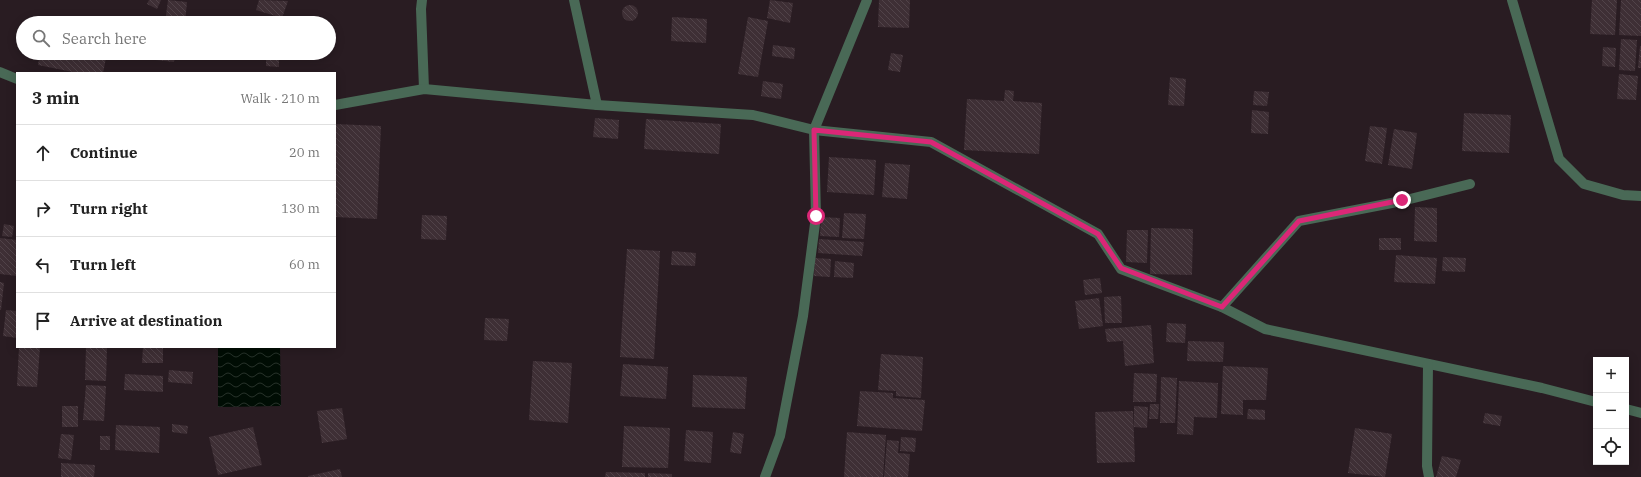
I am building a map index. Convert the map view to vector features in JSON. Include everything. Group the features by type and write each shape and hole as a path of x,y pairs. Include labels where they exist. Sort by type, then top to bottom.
{"street":[{"path":"422,0 421,9 424,89"},
{"path":"574,0 597,104"},
{"path":"765,477 780,436 804,308 816,216 814,130 866,0"},
{"path":"1512,0 1559,159 1584,184 1623,195 1641,196"},
{"path":"0,72 16,79"},
{"path":"336,105 424,89 597,104 753,115 814,130 931,142 1098,234 1121,268 1222,307 1265,329 1542,388 1593,401"},
{"path":"1222,307 1299,221 1402,200 1470,184"},
{"path":"1428,364 1427,466 1429,477"},
{"path":"1629,410 1641,413"}],"water":[{"path":"218,348 280,348 281,406 218,407"}],"building":[{"path":"149,0 161,0 157,9 147,4"},
{"path":"168,0 187,2 186,16 166,16"},
{"path":"259,0 288,1 283,16 276,16 256,10"},
{"path":"770,0 793,3 790,23 767,18"},
{"path":"879,0 910,0 909,28 878,27"},
{"path":"1592,0 1617,0 1615,35 1590,34"},
{"path":"1621,0 1641,0 1641,36 1619,35"},
{"path":"630,5 637,10 638,13 633,20 630,21 623,16 622,13 627,6"},
{"path":"672,17 707,19 706,43 671,41"},
{"path":"748,17 768,21 758,77 738,74"},
{"path":"1621,39 1637,40 1635,71 1619,70"},
{"path":"773,45 795,48 794,59 772,56"},
{"path":"1640,46 1641,68 1638,68"},
{"path":"1603,47 1616,48 1615,67 1602,66"},
{"path":"891,53 903,55 900,72 888,70"},
{"path":"39,60 106,60 103,72 73,72 38,65"},
{"path":"156,60 174,60 174,62"},
{"path":"266,60 279,60 279,67 266,66"},
{"path":"1619,74 1638,76 1636,100 1617,99"},
{"path":"1170,77 1186,79 1184,106 1168,105"},
{"path":"763,81 783,84 781,99 761,96"},
{"path":"1005,90 1014,91 1013,101 1042,103 1039,154 964,150 967,99 1004,101"},
{"path":"1254,91 1269,92 1267,106 1253,105"},
{"path":"1252,110 1269,112 1268,134 1251,133"},
{"path":"1464,113 1511,115 1509,153 1462,151"},
{"path":"595,118 619,120 618,139 593,137"},
{"path":"646,119 721,124 719,154 644,149"},
{"path":"336,124 381,126 377,219 336,217"},
{"path":"1370,126 1387,128 1382,164 1365,161"},
{"path":"1394,129 1417,133 1412,169 1388,165"},
{"path":"829,157 876,160 874,195 827,192"},
{"path":"885,163 910,165 907,199 882,197"},
{"path":"1415,207 1437,208 1437,242 1414,241"},
{"path":"844,213 866,214 864,239 842,238"},
{"path":"422,215 447,216 446,240 421,239"},
{"path":"821,217 840,218 839,237 820,236"},
{"path":"4,224 14,226 12,237 2,236"},
{"path":"1151,228 1193,229 1192,275 1150,274"},
{"path":"1127,230 1148,230 1147,263 1126,262"},
{"path":"0,238 16,240 16,276 0,274"},
{"path":"1379,238 1401,238 1401,250 1379,250"},
{"path":"819,239 864,242 862,256 818,253"},
{"path":"627,249 660,251 654,359 620,357"},
{"path":"672,251 696,253 695,266 671,265"},
{"path":"1396,255 1437,258 1435,284 1394,282"},
{"path":"1443,257 1466,258 1465,272 1442,271"},
{"path":"815,258 831,259 830,277 814,276"},
{"path":"835,261 854,263 853,278 834,277"},
{"path":"1100,278 1102,293 1085,295 1083,280"},
{"path":"0,282 4,283 1,310 0,310"},
{"path":"1121,296 1122,323 1105,323 1104,297"},
{"path":"1099,298 1103,326 1079,329 1075,301"},
{"path":"6,310 16,311 16,338 3,336"},
{"path":"485,318 509,319 507,341 484,340"},
{"path":"1167,323 1186,324 1185,343 1166,342"},
{"path":"1151,325 1154,363 1125,366 1123,341 1107,342 1105,329"},
{"path":"1188,341 1224,342 1223,362 1187,361"},
{"path":"19,348 40,348 37,387 17,386"},
{"path":"86,348 107,348 106,381 85,380"},
{"path":"143,348 163,348 163,363 142,363"},
{"path":"881,354 923,357 921,398 896,396 896,391 878,390"},
{"path":"533,361 572,363 568,423 529,420"},
{"path":"623,364 668,367 666,399 620,396"},
{"path":"1223,366 1268,368 1266,400 1243,400 1243,415 1221,414"},
{"path":"169,370 193,372 192,384 168,382"},
{"path":"1134,373 1157,374 1156,402 1133,402"},
{"path":"125,374 163,376 163,392 124,390"},
{"path":"693,375 747,377 745,409 692,407"},
{"path":"1161,377 1177,378 1175,423 1160,423"},
{"path":"1179,381 1218,383 1217,418 1194,417 1193,435 1177,434"},
{"path":"86,385 106,386 104,421 83,420"},
{"path":"860,391 893,393 893,398 925,400 922,431 857,426"},
{"path":"1150,404 1159,404 1158,419 1149,419"},
{"path":"62,406 78,406 78,427 62,427"},
{"path":"1134,406 1148,407 1147,428 1134,427"},
{"path":"342,408 347,439 322,443 317,411"},
{"path":"1248,409 1265,410 1265,420 1247,419"},
{"path":"1133,411 1135,462 1097,463 1095,412"},
{"path":"1485,413 1502,416 1500,426 1483,423"},
{"path":"172,424 188,426 187,434 172,432"},
{"path":"116,425 160,427 159,453 115,450"},
{"path":"624,426 670,428 668,468 622,467"},
{"path":"253,427 262,465 218,475 209,437"},
{"path":"1355,428 1392,434 1385,477 1348,473"},
{"path":"686,430 713,432 711,463 684,461"},
{"path":"733,432 744,434 741,454 730,452"},
{"path":"847,432 886,435 883,477 844,477"},
{"path":"61,434 74,435 71,460 58,458"},
{"path":"100,436 110,436 110,450 100,450"},
{"path":"901,437 916,438 915,452 900,451"},
{"path":"887,440 899,441 898,453 910,454 908,477 884,477"},
{"path":"1442,456 1461,460 1456,477 1436,477"},
{"path":"61,463 95,465 94,477 61,477"},
{"path":"340,469 342,477 308,476"},
{"path":"606,472 645,473 645,477 605,477"},
{"path":"648,473 672,474 672,477 648,477"}],"route":[{"path":"816,216 814,130 931,142 1098,234 1121,268 1222,307 1299,221 1402,200"}]}
